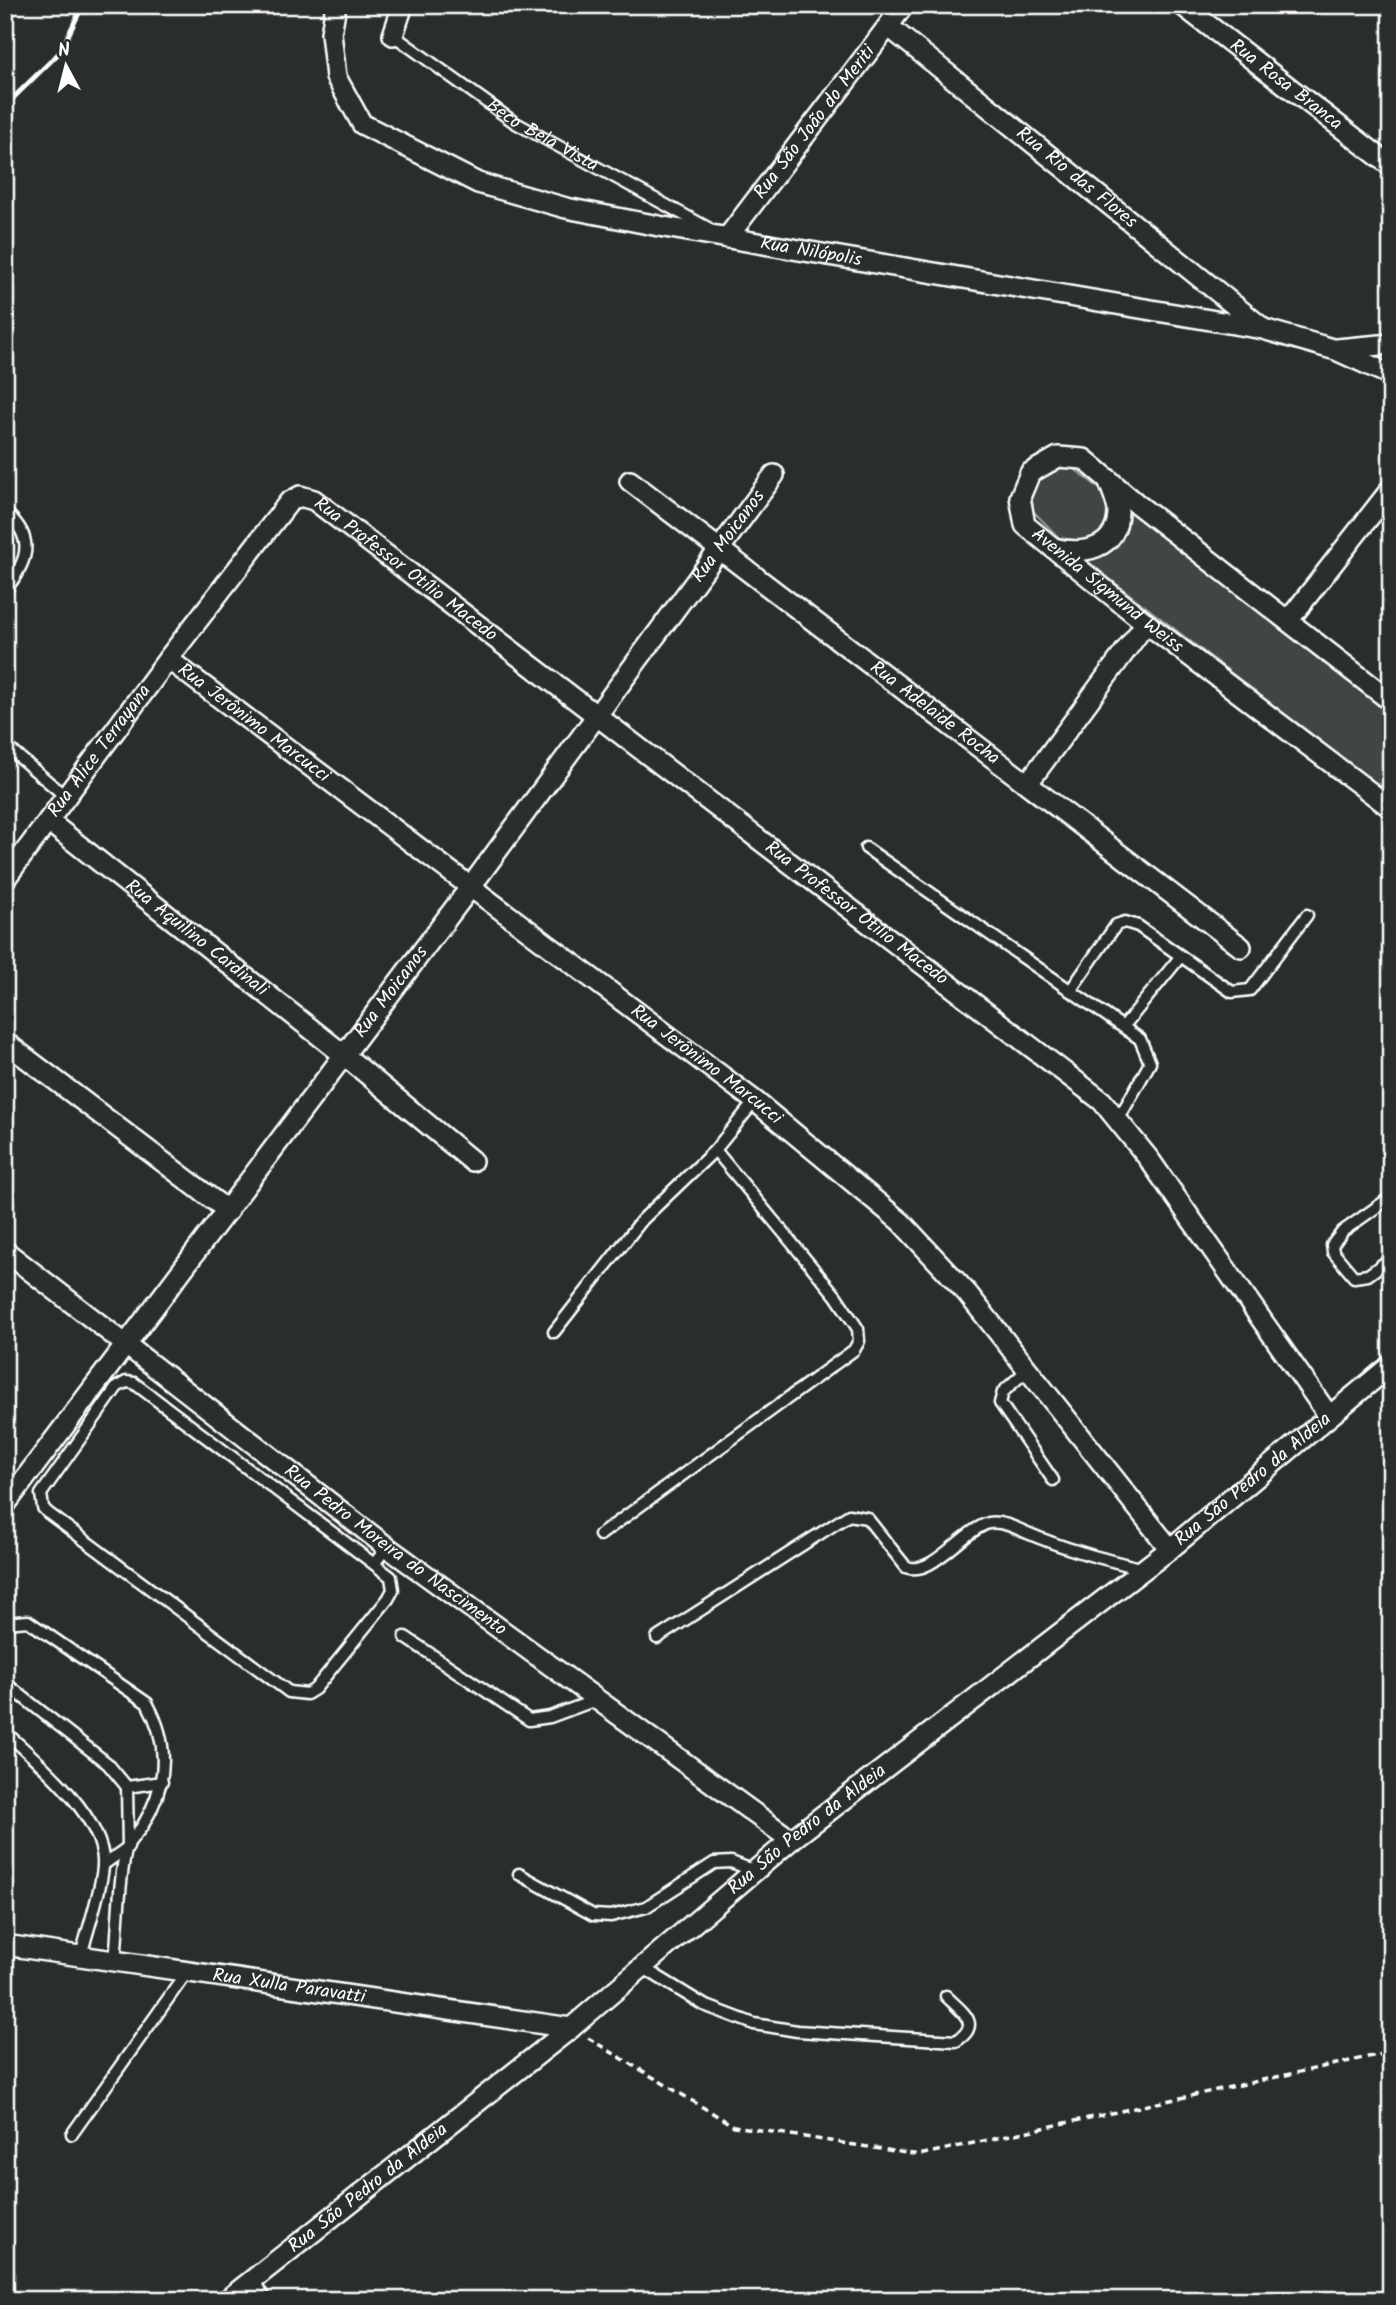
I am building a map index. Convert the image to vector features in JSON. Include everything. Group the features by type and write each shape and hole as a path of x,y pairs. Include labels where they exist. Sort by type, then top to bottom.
{"street":[{"name":"Rua Nilópolis","path":"336,5 331,33 336,77 362,124 478,183 566,208 727,238 1264,328 1336,349 1391,375"},
{"name":"Beco Bela Vista","path":"393,35 403,5"},
{"name":"Rua São João do Meriti","path":"727,238 904,5"},
{"name":"Rua Rosa Branca","path":"1182,5 1391,166"},
{"name":"Rua Rio das Flores","path":"888,26 1264,328"},
{"path":"1336,349 1391,344"},
{"name":"Avenida Sigmund Weiss","path":"1391,701 1084,458 1058,457 1030,472 1020,497 1025,525 1049,547 1391,808"},
{"name":"Rua Moicanos","path":"5,1505 472,885 774,475"},
{"path":"1049,547 1075,553 1101,545 1116,527 1118,508 1107,478"},
{"name":"Rua Adelaide Rocha","path":"630,481 722,548 1241,947"},
{"path":"1288,621 1391,489"},
{"name":"Rua Alice Terrayana","path":"5,879 168,659 289,502 300,496"},
{"name":"Rua Professor Otílio Macedo","path":"300,496 314,500 1102,1101 1149,1159 1329,1416"},
{"path":"1028,783 1146,622"},
{"name":"Rua Jerônimo Marcucci","path":"168,659 472,885 755,1101 901,1222 967,1293 1170,1549"},
{"name":"Rua Aquilino Cardinali","path":"48,821 344,1055 472,1161"},
{"path":"5,1042 228,1211"},
{"name":"Rua Pedro Moreira do Nascimento","path":"5,1251 126,1342 387,1547 791,1840"},
{"name":"Rua São Pedro da Aldeia","path":"227,2300 571,2028 791,1840 1170,1549 1391,1365"},
{"name":"Rua Xulla Paravatti","path":"5,1945 571,2028"}],"lane":[{"name":"Beco Bela Vista","path":"393,35 419,57 514,122 727,238"},
{"path":"5,512 15,520 27,543 24,564 5,591"},
{"path":"5,745 66,797"},
{"path":"866,848 1140,1040 1150,1063 1118,1120"},
{"path":"1070,990 1115,925 1125,922 1138,926 1232,992 1242,993 1250,990 1307,915"},
{"path":"1123,1027 1181,956"},
{"path":"554,1332 642,1220 715,1150 755,1101"},
{"path":"600,1535 854,1350 859,1341 858,1329 836,1296 715,1150"},
{"path":"1391,1197 1343,1231 1332,1245 1333,1252 1354,1277 1368,1275 1391,1258"},
{"path":"1028,1370 1003,1392 1000,1403 1053,1480"},
{"path":"126,1382 134,1383 374,1564 391,1577 393,1590 388,1599 315,1689 298,1694 289,1692 48,1513 43,1508 41,1494 117,1387 126,1382"},
{"path":"657,1638 849,1514 867,1518 906,1567 914,1570 925,1567 978,1528 991,1523 1014,1527 1072,1551 1144,1569"},
{"path":"374,1564 387,1547"},
{"path":"5,1623 28,1621 147,1703 164,1744 162,1782 155,1802 128,1847 103,1865"},
{"path":"405,1637 529,1720 550,1717 597,1699"},
{"path":"5,1683 108,1764 120,1775 127,1787 128,1847 115,1961"},
{"path":"5,1732 55,1776 94,1827 103,1865 81,1956"},
{"path":"127,1787 162,1782"},
{"path":"519,1874 593,1915 611,1916 646,1907 714,1863 731,1862 755,1871"},
{"path":"642,1967 704,2006 754,2024 797,2031 956,2041 967,2034 970,2026 968,2017 946,1996"},
{"path":"72,2134 188,1971"},
{"path":"253,2278 265,2300"}],"path":[{"path":"571,2028 734,2126 919,2155 1391,2052"}],"shaded area":[{"path":"1047,465 1072,467 1391,715 1391,797 1065,544 1032,510 1025,487"}],"railway":[{"path":"5,106 60,52 83,5"}]}
